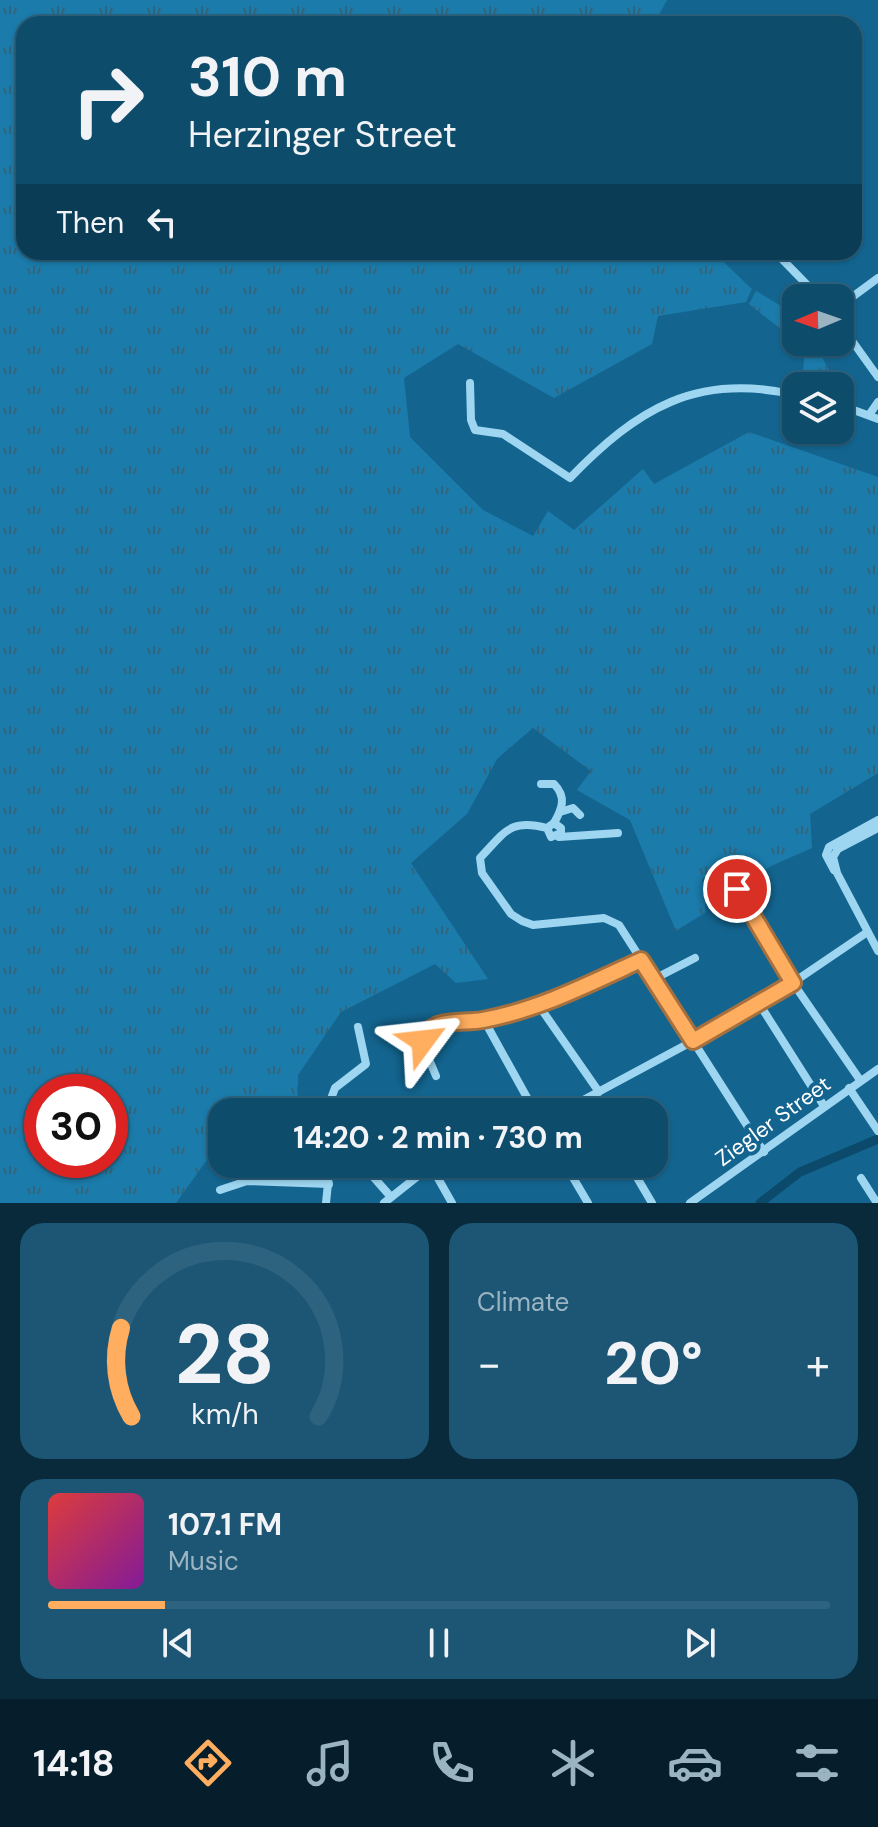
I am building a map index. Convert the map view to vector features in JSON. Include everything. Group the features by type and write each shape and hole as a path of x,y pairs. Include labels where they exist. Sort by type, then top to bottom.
{"street":[{"path":"783,260 806,284"},
{"path":"854,296 878,278"},
{"path":"854,344 878,377"},
{"path":"470,383 471,420 475,430 503,434 570,478 619,430 668,402 728,389 782,393"},
{"path":"854,410 873,417 878,402"},
{"path":"541,784 557,788 562,799 560,812 550,826 549,835 618,833"},
{"path":"560,812 573,808 580,815"},
{"path":"878,820 829,847 827,859 878,951"},
{"path":"550,826 527,822 514,825 480,858 482,873 511,914 522,921 533,925 612,919 622,928 764,1152"},
{"path":"837,873 833,857 838,849 878,828"},
{"path":"737,889 793,983 860,1080"},
{"path":"590,1097 760,1005 866,933"},
{"path":"654,979 695,958"},
{"path":"436,1076 424,1051 427,1031 438,1024 484,1020 571,992 641,960"},
{"path":"537,1003 599,1092"},
{"path":"760,1005 824,1106"},
{"path":"484,1020 527,1098"},
{"path":"331,1098 335,1088 366,1064 358,1027"},
{"name":"Ziegler Street","path":"690,1203 878,1069"},
{"path":"849,1088 878,1131"},
{"path":"326,1203 329,1178"},
{"path":"373,1178 387,1200 415,1178"},
{"path":"439,1178 452,1203"},
{"path":"573,1178 588,1203"},
{"path":"637,1178 652,1203"},
{"path":"861,1178 877,1203"},
{"path":"220,1190 247,1181 329,1184"}],"green space":[{"path":"0,0 667,0 658,16 16,16 16,260 721,260 752,289 746,302 658,316 652,344 554,398 458,344 404,378 410,437 483,510 533,536 548,511 574,530 643,469 654,484 749,432 878,477 878,773 810,814 812,848 771,866 737,889 724,864 702,879 706,912 676,931 630,820 577,790 591,771 533,728 497,759 467,814 411,863 488,979 456,983 435,964 341,1012 298,1075 298,1098 208,1098 208,1158 176,1203 0,1203"},
{"path":"756,291 782,307 782,330 749,304"},
{"path":"802,356 821,356 830,372 803,372"}],"waterway":[{"path":"760,1203 800,1172 878,1139"}],"route":[{"path":"423,1041 427,1031 438,1024 484,1020 571,992 641,960 693,1041 760,1005 793,983 737,889"}]}
